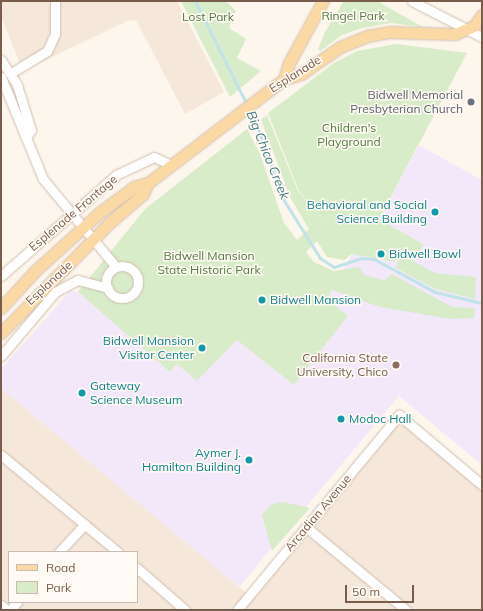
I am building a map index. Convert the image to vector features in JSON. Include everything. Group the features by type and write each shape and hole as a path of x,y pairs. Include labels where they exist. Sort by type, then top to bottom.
{"main road":[{"path":"284,79 289,63 323,1"},
{"path":"466,30 482,15"},
{"name":"Esplanade","path":"1,308 82,228 134,187 148,183 284,79 301,74 340,47 367,36 388,32 449,35 466,30"},
{"name":"Esplanade","path":"1,333 92,239 143,194 148,183"}],"street":[{"path":"11,74 47,51 55,34 55,1"},
{"path":"412,1 482,37"},
{"path":"1,60 11,74 31,130 26,137"},
{"path":"1,77 44,179 69,213 116,267"},
{"name":"Esplenade Frontage","path":"1,276 69,213 116,175 148,159 160,157 171,165"},
{"path":"1,356 55,292 78,280 108,288 122,298 132,295 138,287 138,276 131,268 116,267 108,274 108,288"},
{"name":"Arcadian Avenue","path":"237,610 399,415 482,485"},
{"path":"1,455 117,551"},
{"path":"60,551 85,524"},
{"path":"306,527 406,610"},
{"path":"138,569 185,610"},
{"path":"1,605 9,610"}],"shaded area":[{"path":"1,1 177,1 224,92 185,114 136,20 127,21 23,71 1,16"},
{"name":"California State University, Chico","path":"419,145 482,180 482,465 399,396 239,587 1,388 1,369 70,291 78,292 170,372 177,364 237,340 294,385 348,316 327,299 352,254 395,262 398,252 414,260 423,244 379,219"},
{"path":"1,388 249,595 399,415 482,485 482,610 7,610 1,605"}],"green space":[{"name":"Lost Park","path":"181,1 226,1 236,11 229,28 246,39 237,58 261,71 230,97"},
{"name":"Ringel Park","path":"344,1 377,1 423,27 391,23 362,28 342,35 320,51 318,49 325,32"},
{"path":"396,44 467,53 379,219 423,244 415,261 399,252 395,262 351,254 345,260 327,257 317,241 306,252 314,262 334,271 359,267 364,275 384,280 392,274 452,307 475,308 474,318 451,319 380,307 332,290 327,299 348,316 294,385 237,340 197,381 177,364 170,372 78,292 145,209 247,129 260,154 284,223 297,240 309,229 291,199 261,120 267,115 298,191 328,227 299,191 268,113 334,63 357,51"},
{"path":"400,254 435,273 476,277 475,299 435,289 396,268"},
{"path":"283,502 310,508 272,551 262,515 272,504"}],"waterway":[{"name":"Big Chico Creek","path":"195,1 256,123 283,199 320,258 334,267 362,258 374,259 435,292 482,303"}],"place":[{"name":"Bidwell Memorial Presbyterian Church","path":"471,102"},
{"name":"Behavioral and Social Science Building","path":"435,212"},
{"name":"Bidwell Bowl","path":"381,254"},
{"name":"Bidwell Mansion","path":"262,300"},
{"name":"Bidwell Mansion Visitor Center","path":"202,348"},
{"name":"California State University, Chico","path":"396,365"},
{"name":"Gateway Science Museum","path":"82,393"},
{"name":"Modoc Hall","path":"341,419"},
{"name":"Aymer J. Hamilton Building","path":"249,460"}],"park label":[{"name":"Children's Playground","path":"349,135"},
{"name":"Bidwell Mansion State Historic Park","path":"209,263"}]}
